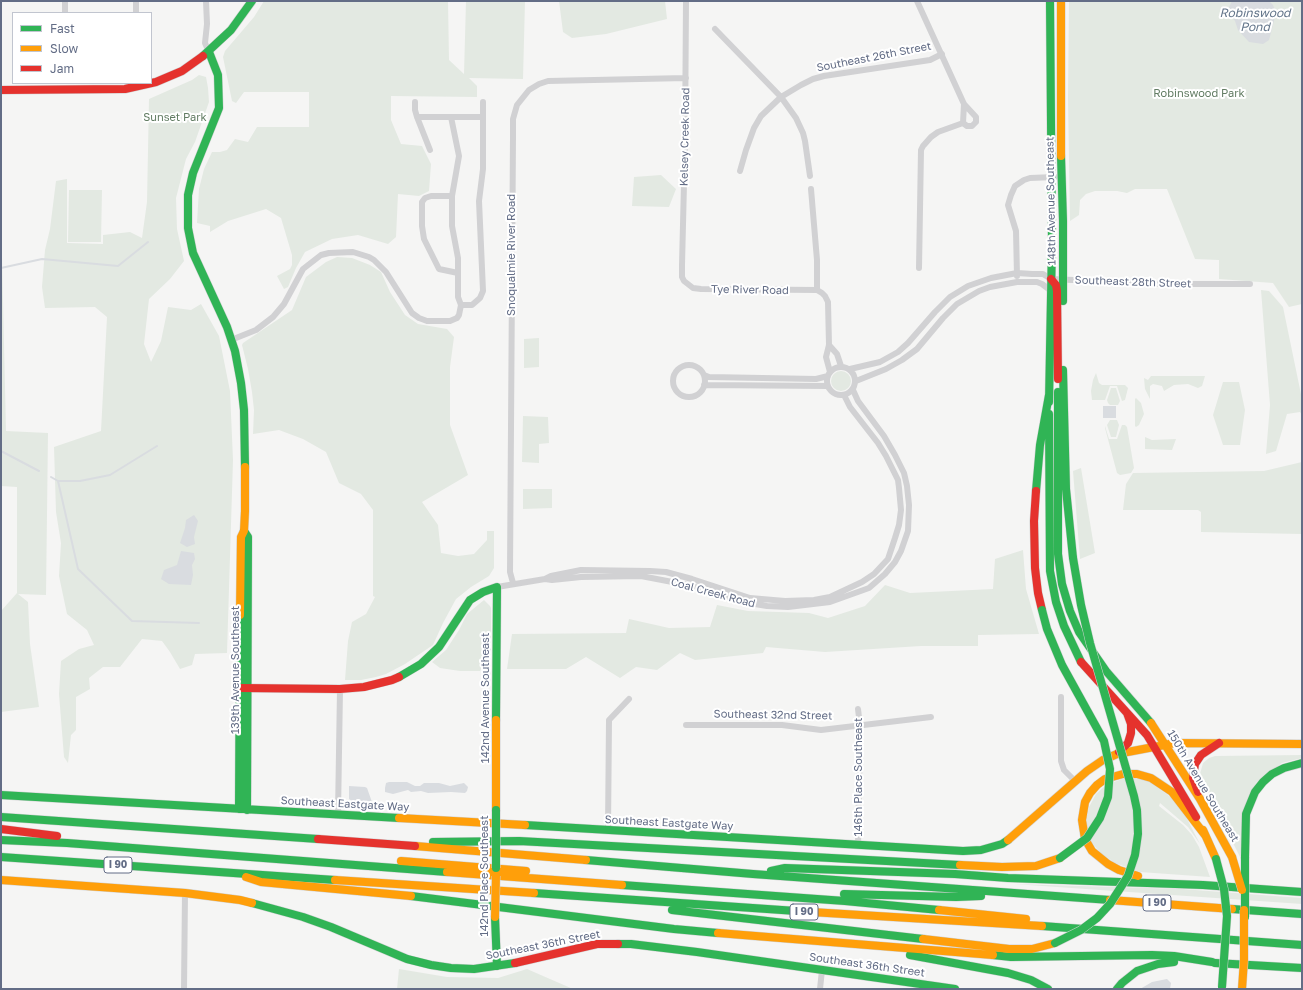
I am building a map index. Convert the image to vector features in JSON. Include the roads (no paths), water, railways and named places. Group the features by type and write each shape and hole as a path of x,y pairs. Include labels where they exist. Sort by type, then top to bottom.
{"main road":[{"path":"152,83 182,72 209,52 231,30 252,1"},
{"name":"148th Avenue Southeast","path":"1050,1 1050,572 1060,614 1072,642"},
{"name":"148th Avenue Southeast","path":"1058,400 1063,370 1061,1"},
{"name":"139th Avenue Southeast","path":"209,52 218,75 219,108 193,172 188,195 187,210 188,228 193,253 227,327 231,340 239,370 244,410 244,531 248,537 243,688 243,809"},
{"path":"1,90 68,87 125,90 140,85"},
{"name":"148th Avenue Southeast","path":"1051,279 1056,285 1057,291 1057,538 1059,570 1070,611 1085,641"},
{"path":"434,886 579,903 739,917 1009,949 1032,949 1055,943 1085,927 1097,918 1110,904 1128,876 1135,855 1138,834 1137,810 1090,643 1081,605 1073,558 1066,489 1063,370"},
{"path":"362,842 519,841 1002,868 1036,866 1060,858 1087,838 1100,818 1108,798 1110,769 1104,742 1062,666 1049,635 1038,594 1035,568 1034,521 1040,445 1049,395"},
{"path":"243,688 340,690 378,684 401,676 421,664 439,647 470,600 483,592 497,587"},
{"name":"142nd Avenue Southeast","path":"496,810 498,642 497,587"},
{"name":"150th Avenue Southeast","path":"1085,641 1106,671 1144,712 1200,799 1232,857 1240,882 1245,917 1242,989"},
{"name":"150th Avenue Southeast","path":"1072,642 1087,669 1121,704 1154,746 1185,797 1216,859 1224,889 1227,916 1222,988"},
{"path":"1117,754 1129,741 1132,729 1129,716 1121,704"},
{"name":"Southeast Eastgate Way","path":"1,795 963,851 981,850 1002,844 1015,835 1074,781 1102,760 1117,754 1175,743 1302,744"},
{"path":"1200,799 1193,778 1195,764 1201,755 1220,743"},
{"path":"1245,917 1246,814 1248,805 1255,792 1272,774 1284,768 1302,763"},
{"path":"1143,876 1119,870 1108,864 1092,851 1084,839 1082,820 1086,802 1090,793 1105,779 1123,774 1137,774 1151,778 1172,792 1205,835"},
{"name":"142nd Place Southeast","path":"496,810 495,917 497,966"},
{"name":"I 90","path":"1,817 362,842 753,874 1302,914"},
{"path":"1,829 64,837 152,845 948,910 1174,935"},
{"path":"1,840 446,868"},
{"name":"I 90","path":"1,856 777,910 880,915 1174,935 1302,945"},
{"path":"753,874 785,868 1203,885 1302,891"},
{"path":"235,873 261,882 382,893 674,929 1011,957 1152,955 1174,956 1212,962"},
{"path":"955,874 1089,873 1143,876 1203,885"},
{"path":"516,874 829,894 956,897 984,896 1011,892"},
{"name":"Southeast 36th Street","path":"1,880 185,893 240,900 270,907 331,927 407,959 431,965 474,969 512,964 577,948 616,943 651,946 955,989"},
{"path":"852,944 1008,973 1031,980 1048,989"},
{"path":"1117,989 1130,976 1147,967 1170,962 1212,962 1302,968"},
{"path":"1279,967 1302,972"}],"street":[{"path":"64,1 65,12"},
{"path":"136,1 136,12"},
{"name":"139th Avenue Southeast","path":"206,1 207,24 205,43 209,52"},
{"name":"Kelsey Creek Road","path":"682,273 686,1"},
{"path":"917,1 964,104 974,115 976,120 974,125 970,127 963,122 964,104"},
{"path":"715,29 781,97 796,118 803,133 810,176"},
{"name":"Southeast 26th Street","path":"740,171 754,128 761,116 781,97 801,85 824,76 930,60 942,54"},
{"name":"Snoqualmie River Road","path":"513,583 510,572 512,143 514,113 517,105 525,94 533,87 548,81 686,78"},
{"path":"415,102 417,117 430,150"},
{"path":"461,304 472,305 480,298 483,291 480,201 484,170 483,102"},
{"path":"417,117 483,117"},
{"path":"231,340 256,330 273,317 284,304 302,269 321,256 329,253 353,252 374,260 386,272 412,313 419,318 427,321 450,321 457,318 461,304 458,297 458,258 452,226 452,196 459,156 452,117"},
{"path":"919,268 921,150 931,136 963,122"},
{"path":"1017,282 1016,231 1008,205 1010,195 1016,186 1024,180 1030,178 1061,177"},
{"path":"704,375 704,385 700,392 696,394 688,396 679,393 676,389 674,380 675,375 678,370 688,365 698,368 704,375 709,377 816,379 829,374 837,367 841,366 850,369 855,376 856,380 853,390 844,395 834,394 828,386 829,374 826,357 829,345 828,302 825,296 817,290 817,260 811,189"},
{"path":"452,196 431,196 425,198 422,202 422,226 424,239 439,269 458,272"},
{"name":"Tye River Road","path":"682,273 684,281 693,288 817,290"},
{"name":"Southeast 28th Street","path":"850,369 880,362 898,352 915,336 935,312 957,292 984,280 1017,273 1043,274 1051,279 1161,284 1250,284"},
{"path":"856,380 886,369 910,354 949,312 967,297 990,287 1017,282 1037,282 1050,290"},
{"path":"829,345 837,354 841,366"},
{"path":"704,385 828,386"},
{"name":"Coal Creek Road","path":"497,587 513,583 545,579 649,577 688,585 749,603 777,607 830,602 869,588 885,574 895,562 901,551 908,531 909,505 904,473 882,433 858,401 853,390"},
{"name":"Coal Creek Road","path":"545,579 551,576 581,570 658,572 692,579 750,598 785,601 814,600 830,597 874,574 888,559 899,525 901,510 900,488 898,480 886,456 850,407 844,395"},
{"path":"338,814 340,690"},
{"path":"1061,697 1061,761 1064,770 1074,781"},
{"path":"608,830 609,720 628,698"},
{"name":"146th Place Southeast","path":"858,710 860,725 858,845"},
{"name":"Southeast 32nd Street","path":"686,725 782,725 821,730 931,717"},
{"path":"184,989 185,893"},
{"path":"820,989 822,970"}],"water":[{"name":"Robinswood Pond","path":"1232,1 1269,1 1273,5 1276,13 1269,40 1263,44 1249,42 1238,30 1235,21 1227,11"},
{"path":"1103,406 1116,406 1116,418 1103,418"},
{"path":"194,515 198,521 194,537 195,544 187,547 180,543 186,520"},
{"path":"181,551 194,553 195,559 192,565 193,575 191,585 169,584 161,579 164,570 177,565"},
{"path":"407,782 415,786 420,786 424,783 439,783 450,786 464,783 468,787 465,793 428,793 421,791 411,792 408,790 393,794 385,792 386,783"},
{"path":"349,786 367,788 372,802 352,801 349,799"},
{"path":"1167,979 1171,983 1170,989 1140,989 1152,982"}],"waterway":[{"path":"1,268 42,259 118,266 148,242"},
{"path":"51,477 58,481 80,481 110,475 157,446"},
{"path":"1,451 39,471"},
{"path":"58,481 78,569 132,621 199,623"}],"park label":[{"name":"Robinswood Park","path":"1199,94"},
{"name":"Sunset Park","path":"175,118"}]}
